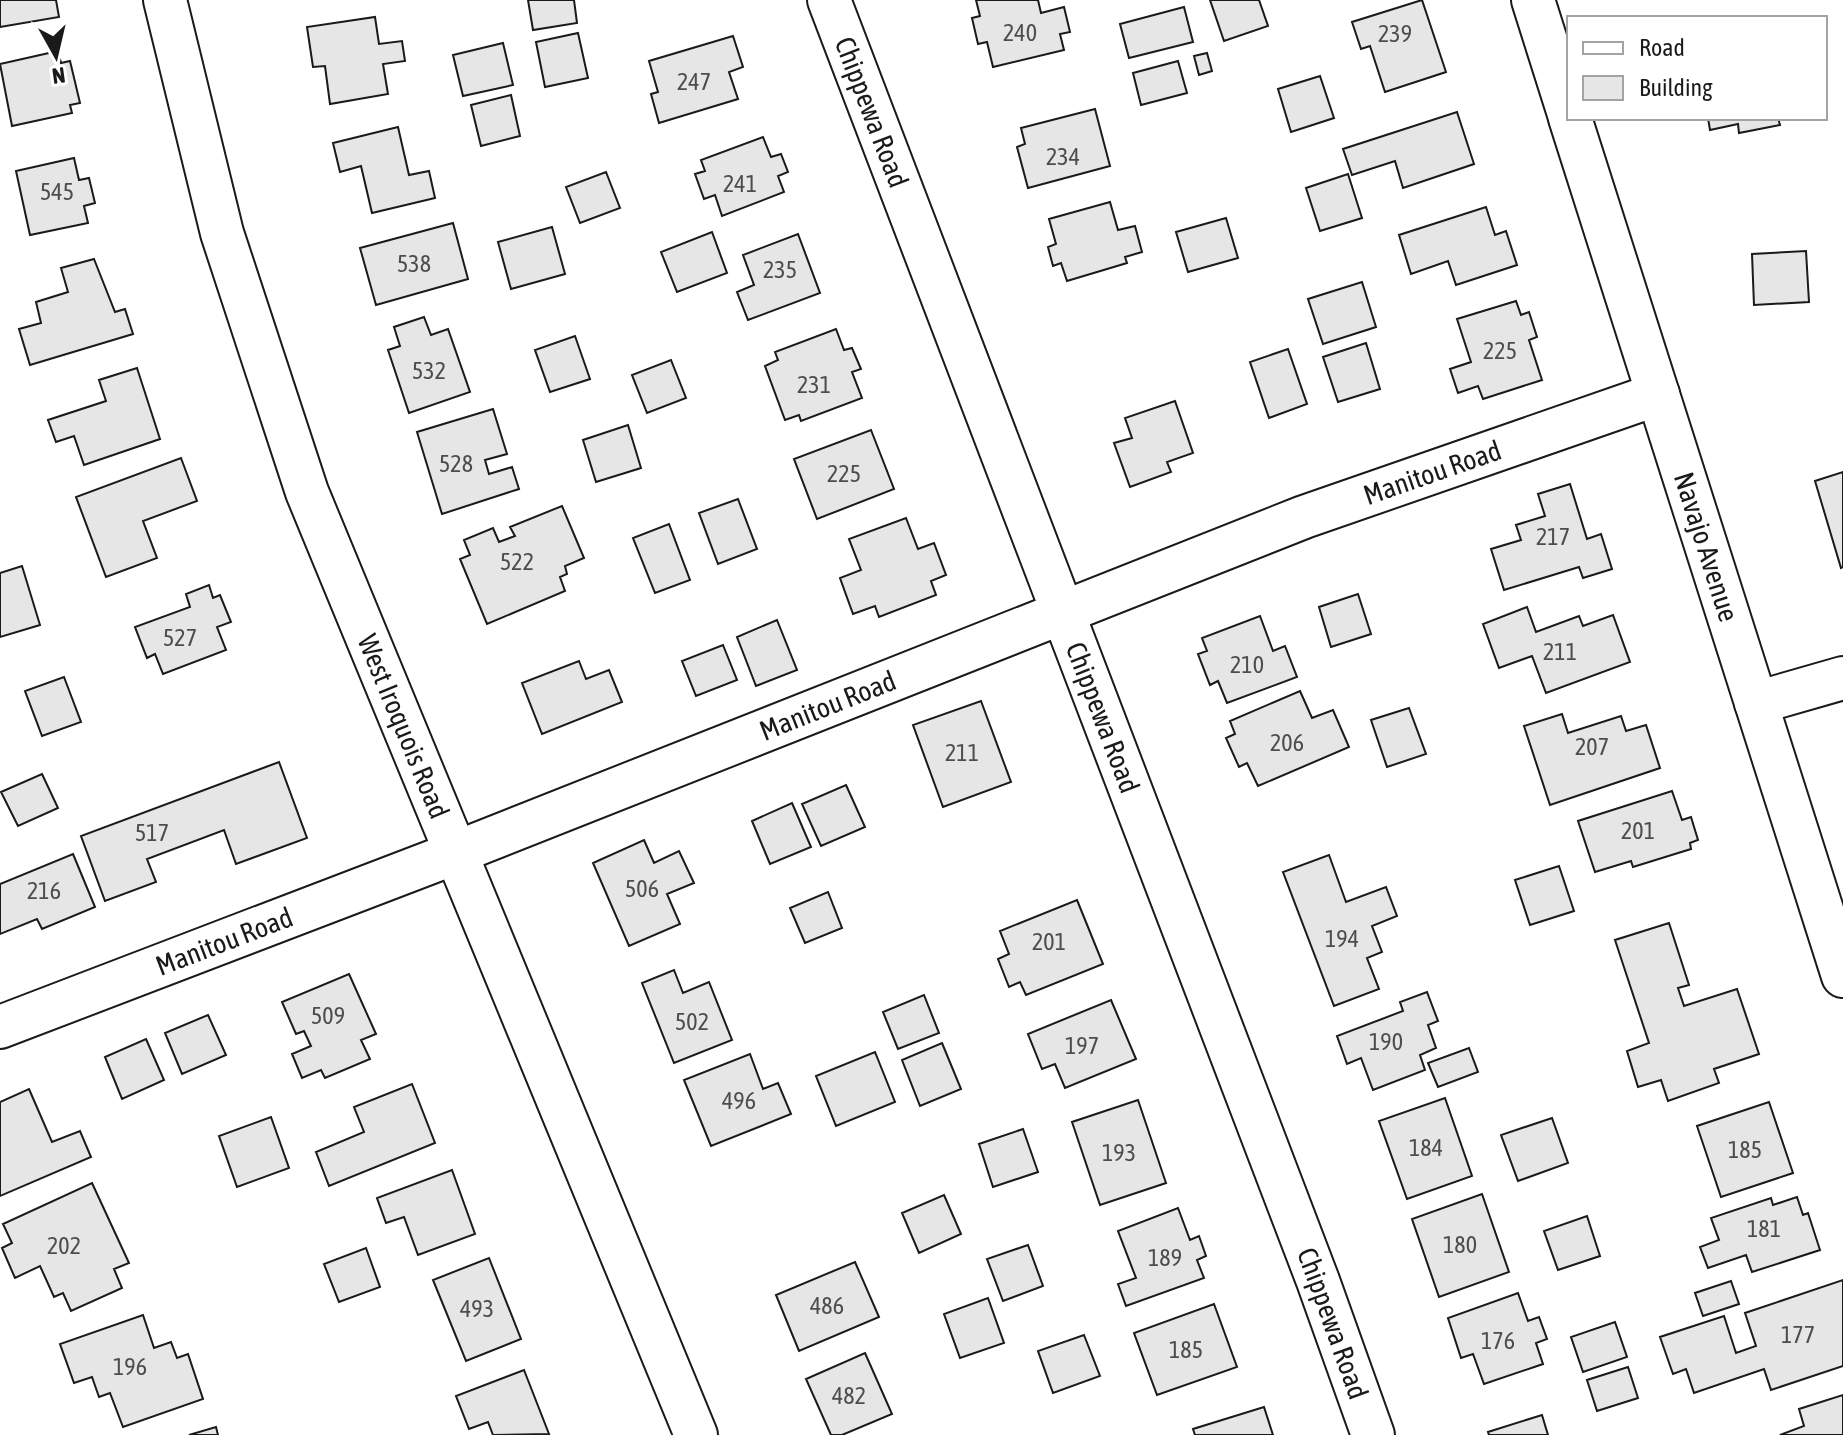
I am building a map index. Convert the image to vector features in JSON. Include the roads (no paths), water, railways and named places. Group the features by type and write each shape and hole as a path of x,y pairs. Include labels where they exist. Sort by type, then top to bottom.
{"street":[{"name":"West Iroquois Road","path":"165,0 222,233 262,364 335,565 696,1435"},
{"name":"Chippewa Road","path":"829,0 1318,1281 1373,1435"},
{"name":"Navajo Avenue","path":"1533,0 1567,107"},
{"name":"Navajo Avenue","path":"1571,120 1843,976"},
{"name":"Manitou Road","path":"0,1027 455,853 1331,507 1658,394"},
{"path":"1756,703 1843,678"}]}
